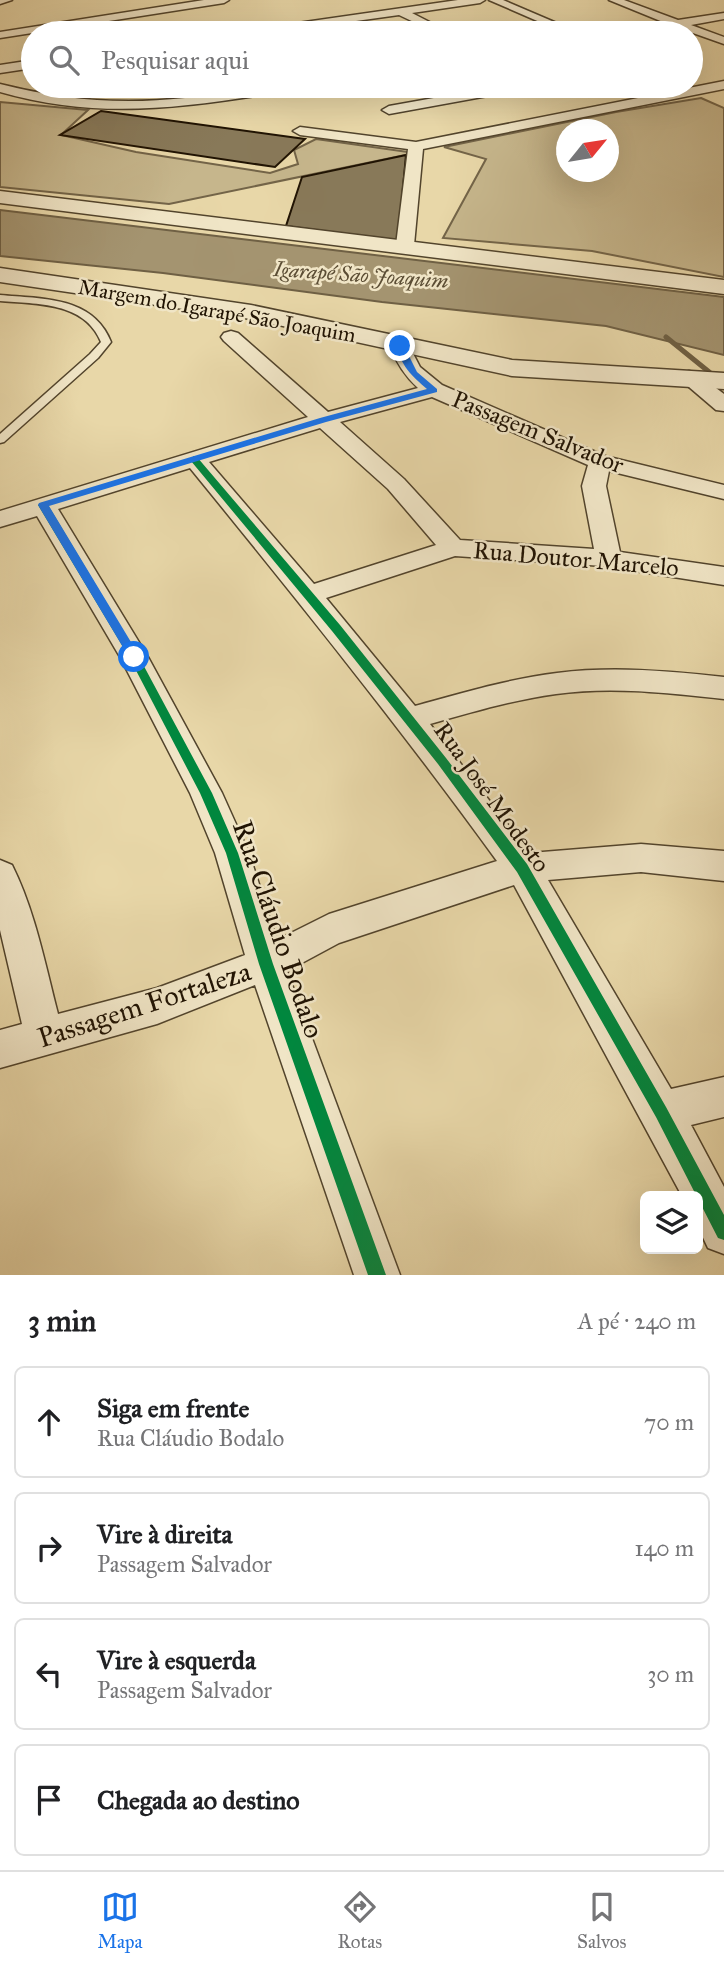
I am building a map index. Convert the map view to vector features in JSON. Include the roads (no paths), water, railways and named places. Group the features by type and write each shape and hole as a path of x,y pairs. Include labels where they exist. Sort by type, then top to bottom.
{"street":[{"path":"0,1 6,0"},
{"path":"90,21 224,0"},
{"path":"377,0 421,21"},
{"path":"337,21 480,0"},
{"path":"495,0 545,21"},
{"path":"614,0 671,21"},
{"path":"690,21 724,16"},
{"path":"0,35 21,32"},
{"path":"703,33 724,41"},
{"path":"8,55 21,60"},
{"path":"0,69 21,64"},
{"path":"703,89 724,85"},
{"path":"703,86 707,88"},
{"path":"0,88 21,94"},
{"path":"32,98 104,107 169,104 211,98"},
{"path":"389,110 455,98"},
{"path":"300,131 416,146 657,98"},
{"path":"405,245 416,146"},
{"path":"0,197 242,228 405,245 724,287"},
{"name":"Margem do Igarapé São Joaquim","path":"0,275 262,314 400,346 512,368 724,381"},
{"path":"231,337 396,484 453,548"},
{"name":"Passagem Salvador","path":"400,346 414,374 434,390 600,462 724,492"},
{"path":"689,377 724,405"},
{"name":"Passagem Salvador","path":"0,519 323,420 434,390"},
{"name":"Rua José Modesto","path":"194,459 408,719 522,868 661,1112 724,1231"},
{"path":"600,462 594,486 609,559"},
{"name":"Rua Cláudio Bodalo","path":"43,505 134,657 206,793 232,853 266,964 377,1275"},
{"name":"Rua Doutor Marcelo","path":"308,595 453,548 609,559 724,576"},
{"path":"408,719 499,694 581,681 637,681 724,688"},
{"name":"Passagem Fortaleza","path":"0,1049 157,1006 266,964 329,930 522,868 641,858 724,866"},
{"path":"0,875 16,922 45,1038"},
{"path":"661,1112 724,1097"}],"lane":[{"path":"0,298 73,309 92,316 104,327 106,342 94,356 0,440"}],"water":[{"name":"Igarapé São Joaquim","path":"0,210 724,297 724,355 606,326 0,256"}],"waterway":[{"path":"666,337 724,384"}]}
